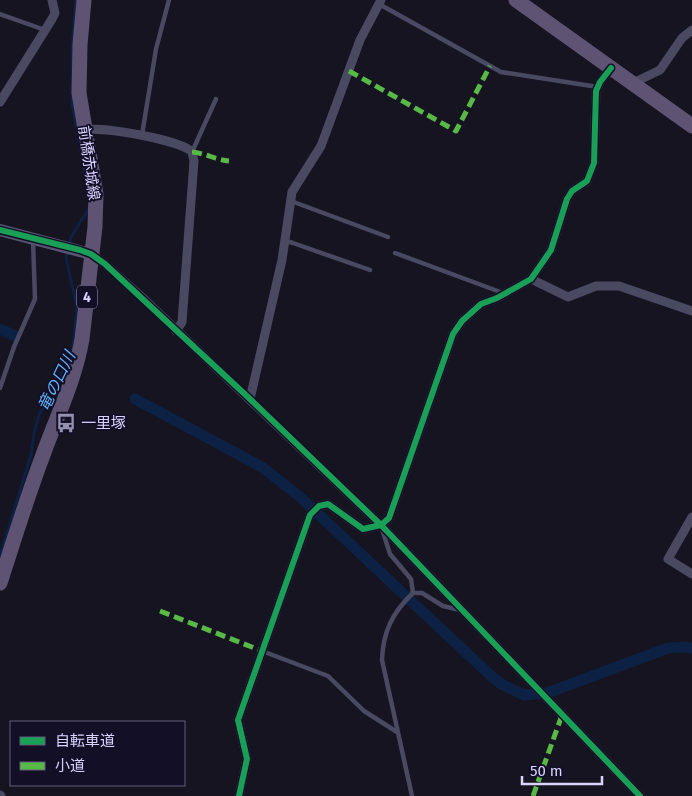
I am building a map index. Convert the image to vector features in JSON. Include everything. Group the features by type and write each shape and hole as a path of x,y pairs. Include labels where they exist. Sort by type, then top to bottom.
{"main road":[{"name":"前橋赤城線","path":"0,583 35,477 66,399 82,339 95,227 96,194 79,93 84,0"},
{"path":"516,0 692,126"}],"street":[{"path":"0,102 54,13 52,0"},
{"path":"250,399 286,242 292,192 321,146 363,32 380,2"},
{"path":"633,83 660,70 682,38 692,30"},
{"path":"238,796 247,759 238,720 310,515 320,506 328,504 363,529 381,525 389,518 453,334 468,314 481,304 505,294 531,279 551,250 567,199 572,191 587,181 594,163 596,91 611,68"},
{"path":"84,130 99,128 142,135 184,147 192,152 194,161 182,322 176,331"},
{"path":"0,230 91,254 105,264 250,399 381,525 640,796"},
{"path":"531,279 568,297 596,286 619,286 692,311"},
{"path":"692,517 668,559 692,574"}],"lane":[{"path":"142,135 156,49 169,0"},
{"path":"380,2 501,72 598,87"},
{"path":"0,14 45,30"},
{"path":"192,152 216,99"},
{"path":"290,201 388,237"},
{"path":"0,388 14,348 35,300 33,238"},
{"path":"286,242 370,270"},
{"path":"395,253 505,294"},
{"path":"381,525 390,554 411,579 412,594"},
{"path":"412,796 382,660 383,643 391,620 401,604 412,594 422,593 443,606 462,610"},
{"path":"262,651 328,676 364,710 397,732"}],"waterway":[{"name":"竜の口川","path":"76,0 72,49 72,103 85,175"},
{"name":"竜の口川","path":"69,246 71,237 89,208"},
{"name":"竜の口川","path":"0,556 31,455 39,415 65,368 73,348 77,307 66,258 68,252"},
{"path":"0,329 15,336"},
{"path":"135,399 262,467 299,496 489,674 501,684 524,695 547,693 668,648 692,648"}],"marked path":[{"path":"349,71 456,131 490,66"},
{"path":"192,152 229,161"},
{"path":"160,611 262,651"},
{"path":"533,796 562,715"}],"cycle path":[{"path":"239,796 247,759 238,720 310,515 319,506 328,504 363,529 381,525 389,518 453,334 462,321 481,304 497,298 531,279 551,250 567,199 572,191 587,181 594,163 596,91 600,82 611,68"},
{"path":"0,230 80,250 91,254 105,264 250,399 381,525 640,796"}],"place":[{"name":"一里塚","path":"66,423"}]}
